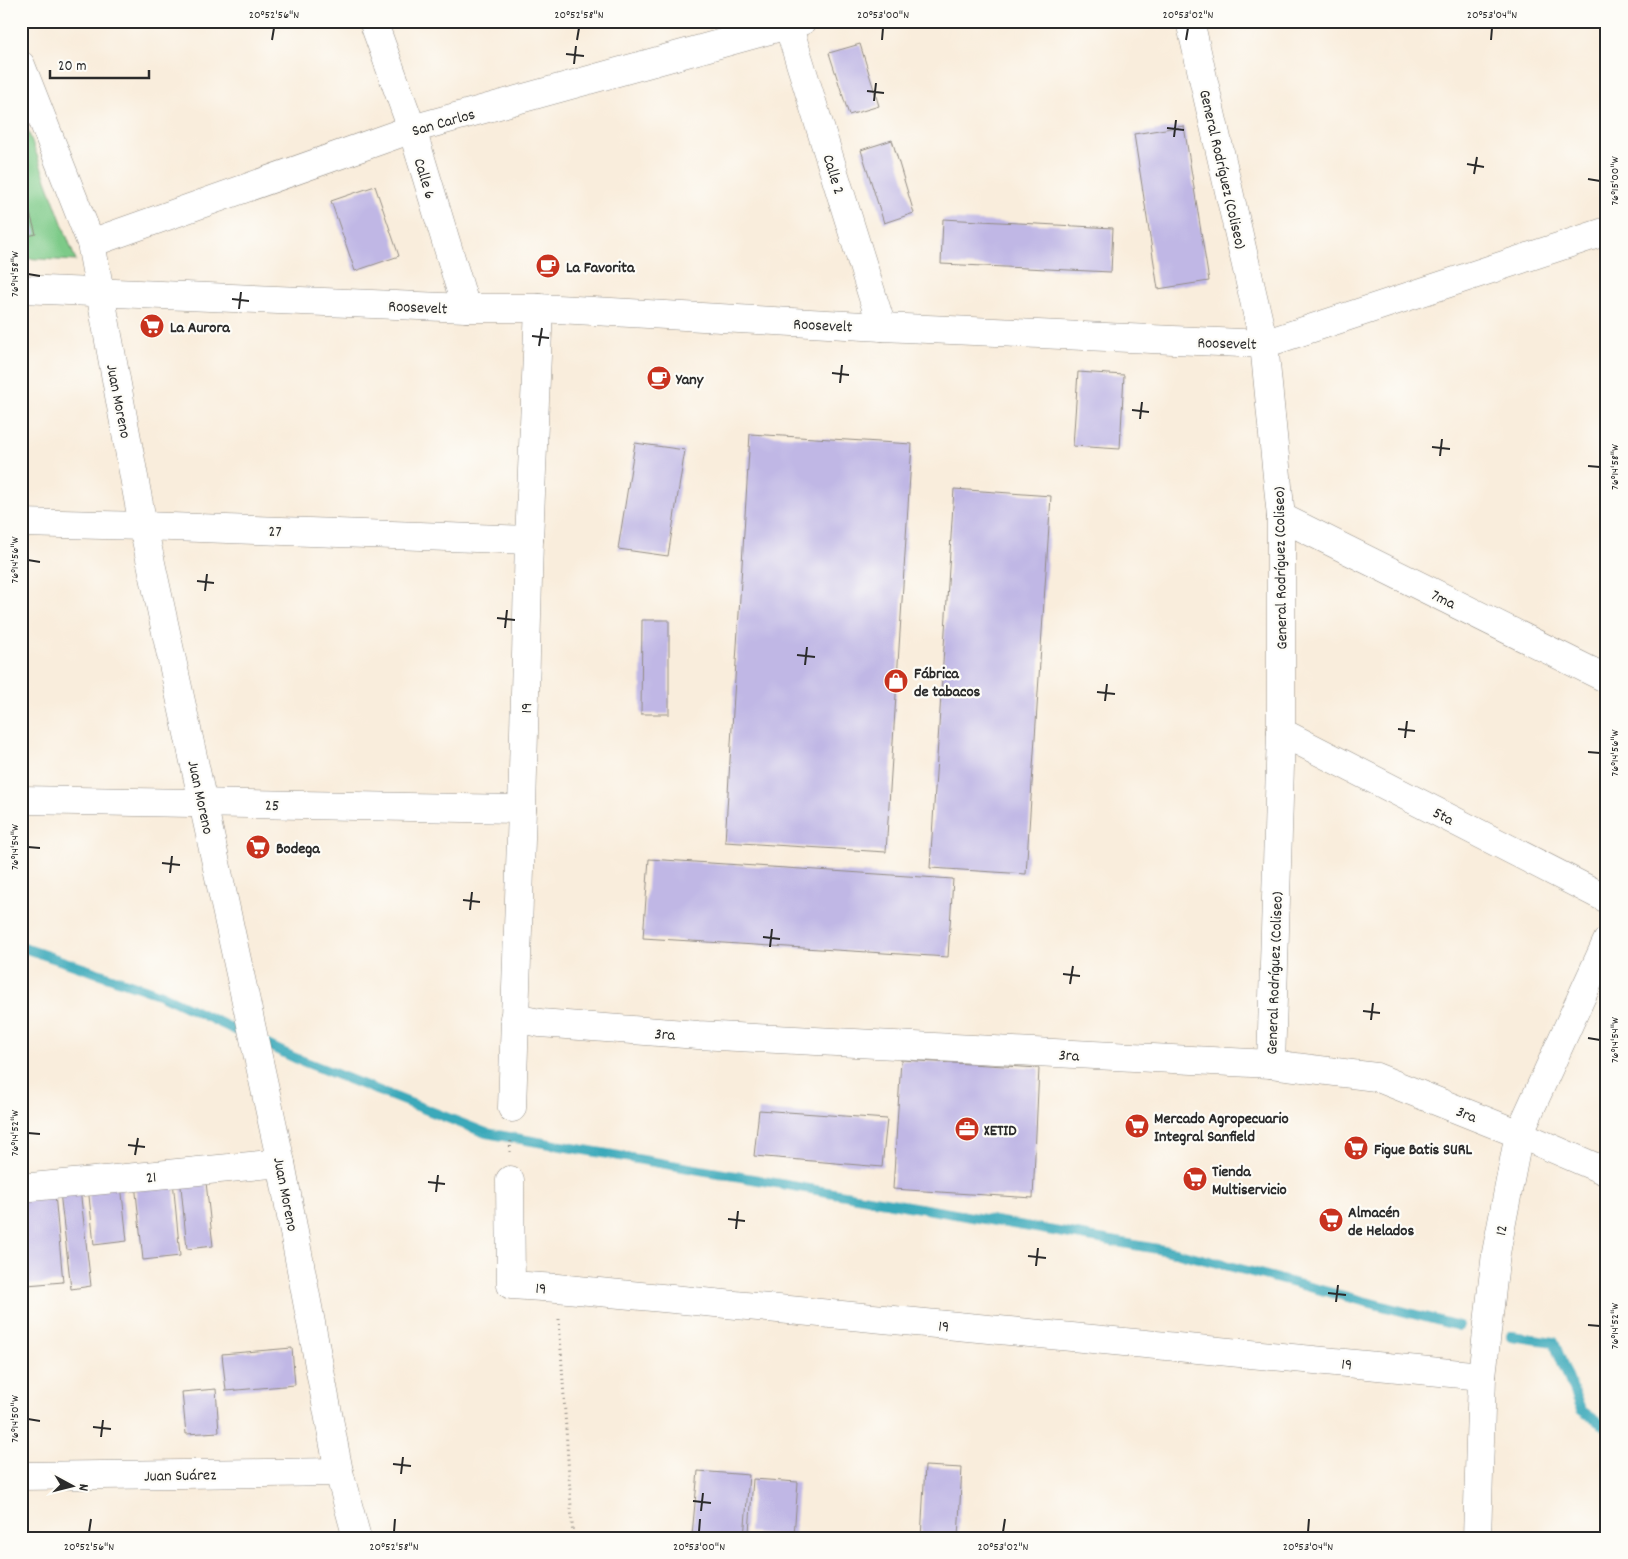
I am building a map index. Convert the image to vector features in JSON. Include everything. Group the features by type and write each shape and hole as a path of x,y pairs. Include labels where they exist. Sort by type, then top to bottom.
{"street":[{"name":"Calle 6","path":"373,21 412,129 466,308"},
{"name":"General Rodríguez (Coliseo)","path":"1190,21 1264,344 1281,517 1281,732 1271,1064"},
{"name":"San Carlos","path":"91,243 412,129 793,23"},
{"name":"Calle 2","path":"793,23 882,327"},
{"name":"Juan Moreno","path":"21,65 91,243 143,526 281,1163 339,1472 357,1538"},
{"name":"Roosevelt","path":"21,289 466,308 539,308 882,327 1264,344 1607,231"},
{"name":"19","path":"512,1108 529,540 539,308"},
{"name":"7ma","path":"1281,517 1607,679"},
{"name":"27","path":"21,523 529,540"},
{"name":"5ta","path":"1281,732 1607,899"},
{"name":"25","path":"21,800 522,809"},
{"name":"12","path":"1477,1538 1482,1376 1496,1253 1519,1134 1607,941"},
{"name":"3ra","path":"514,1018 540,1023 698,1035 1271,1064 1376,1077 1519,1134 1607,1172"},
{"name":"21","path":"21,1188 281,1163"},
{"name":"19","path":"510,1180 512,1285 1482,1376"},
{"name":"Juan Suárez","path":"21,1476 339,1472"}],"path":[{"path":"510,1180 512,1108"},
{"path":"557,1288 573,1538"}],"green space":[{"path":"21,112 76,261 21,258"}],"building":[{"path":"860,44 879,106 849,115 829,53"},
{"path":"1184,126 1209,281 1158,289 1134,134"},
{"path":"892,140 914,213 884,223 861,150"},
{"path":"21,182 36,234 21,238"},
{"path":"375,186 399,256 355,271 331,201"},
{"path":"943,219 1113,228 1111,272 941,264"},
{"path":"1078,372 1124,375 1120,449 1073,446"},
{"path":"750,434 912,444 886,852 725,842"},
{"path":"635,443 685,450 668,556 618,549"},
{"path":"954,489 1051,496 1026,874 930,868"},
{"path":"642,620 669,620 669,714 641,714"},
{"path":"649,859 953,879 948,957 643,938"},
{"name":"XETID","path":"901,1060 1039,1068 1033,1198 893,1189"},
{"path":"759,1110 887,1119 882,1167 754,1156"},
{"path":"205,1173 213,1246 187,1249 180,1176"},
{"path":"173,1180 180,1256 143,1260 135,1183"},
{"path":"121,1184 127,1241 94,1245 88,1186"},
{"path":"80,1189 91,1286 71,1289 60,1192"},
{"path":"55,1194 63,1282 27,1285 21,1223 21,1197"},
{"path":"292,1348 295,1385 226,1391 222,1354"},
{"path":"216,1389 219,1432 186,1434 182,1392"},
{"path":"925,1466 962,1468 958,1538 921,1538"},
{"path":"698,1471 749,1475 744,1538 692,1535"},
{"path":"753,1479 798,1482 794,1536 749,1532"}],"waterway":[{"path":"21,947 159,994 295,1058 486,1133 1175,1252 1459,1326"},
{"path":"1511,1336 1554,1342 1581,1410 1607,1428"}],"place":[{"name":"La Favorita","path":"548,266"},
{"name":"La Aurora","path":"152,326"},
{"name":"Yany","path":"659,378"},
{"name":"Fábrica de tabacos","path":"896,681"},
{"name":"Bodega","path":"258,847"},
{"name":"Mercado Agropecuario Integral Sanfield","path":"1137,1126"},
{"name":"XETID","path":"967,1129"},
{"name":"Figue Batis SURL","path":"1356,1148"},
{"name":"Tienda Multiservicio","path":"1195,1179"},
{"name":"Almacén de Helados","path":"1331,1220"}]}
